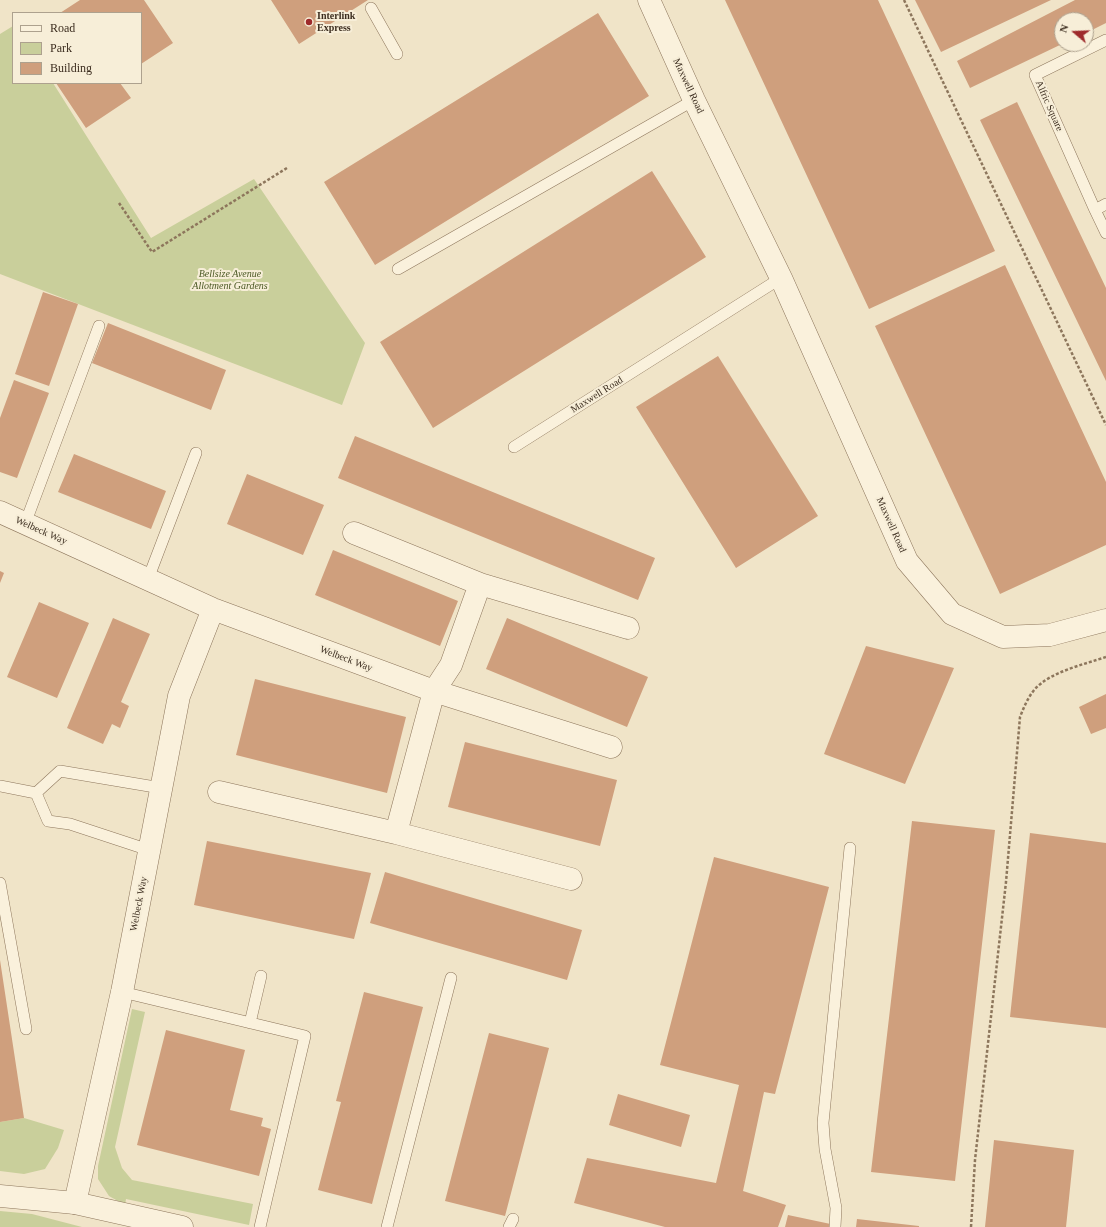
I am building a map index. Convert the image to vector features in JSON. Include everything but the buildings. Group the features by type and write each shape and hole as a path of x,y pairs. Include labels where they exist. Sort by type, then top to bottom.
{"street":[{"name":"Maxwell Road","path":"649,0 694,100 781,278 907,560 952,614 1003,636 1050,635 1106,620"},
{"name":"Welbeck Way","path":"0,512 213,609 434,692 611,747"},
{"path":"354,533 480,584 628,628"},
{"path":"396,833 434,692 451,665 480,584"},
{"name":"Welbeck Way","path":"74,1203 122,992 179,696 213,609"},
{"path":"219,792 396,833 571,879"},
{"path":"0,1196 74,1203 182,1227"}],"lane":[{"path":"371,8 397,54"},
{"name":"Alfric Square","path":"1106,40 1035,75 1106,233"},
{"path":"398,269 694,100"},
{"path":"1095,210 1106,204"},
{"name":"Maxwell Road","path":"514,447 781,278"},
{"path":"25,524 99,326"},
{"path":"148,579 196,453"},
{"path":"36,793 60,771 161,788"},
{"path":"0,786 36,793"},
{"path":"36,793 48,821 70,824 149,850"},
{"path":"835,1227 836,1208 825,1149 823,1123 850,848"},
{"path":"0,883 26,1029"},
{"path":"250,1023 261,976"},
{"path":"388,1227 451,978"},
{"path":"122,992 305,1036 260,1227"}],"path":[{"path":"904,0 1106,425"},
{"path":"119,203 152,252 287,168"},
{"path":"971,1227 975,1160 1006,882 1020,717 1028,699 1036,688 1056,674 1106,657"}],"green space":[{"name":"Bellsize Avenue Allotment Gardens","path":"12,27 12,84 54,84 151,238 254,179 365,343 342,405 0,274 0,34"},
{"path":"132,1009 145,1012 115,1147 122,1168 132,1180 253,1204 249,1225 126,1199 125,1205 109,1196 98,1179 98,1166"},
{"path":"24,1118 64,1130 58,1148 45,1169 24,1174 0,1171 0,1122"},
{"path":"0,1211 32,1214 82,1227 0,1227"}],"place":[{"name":"Interlink Express","path":"309,22"}]}
